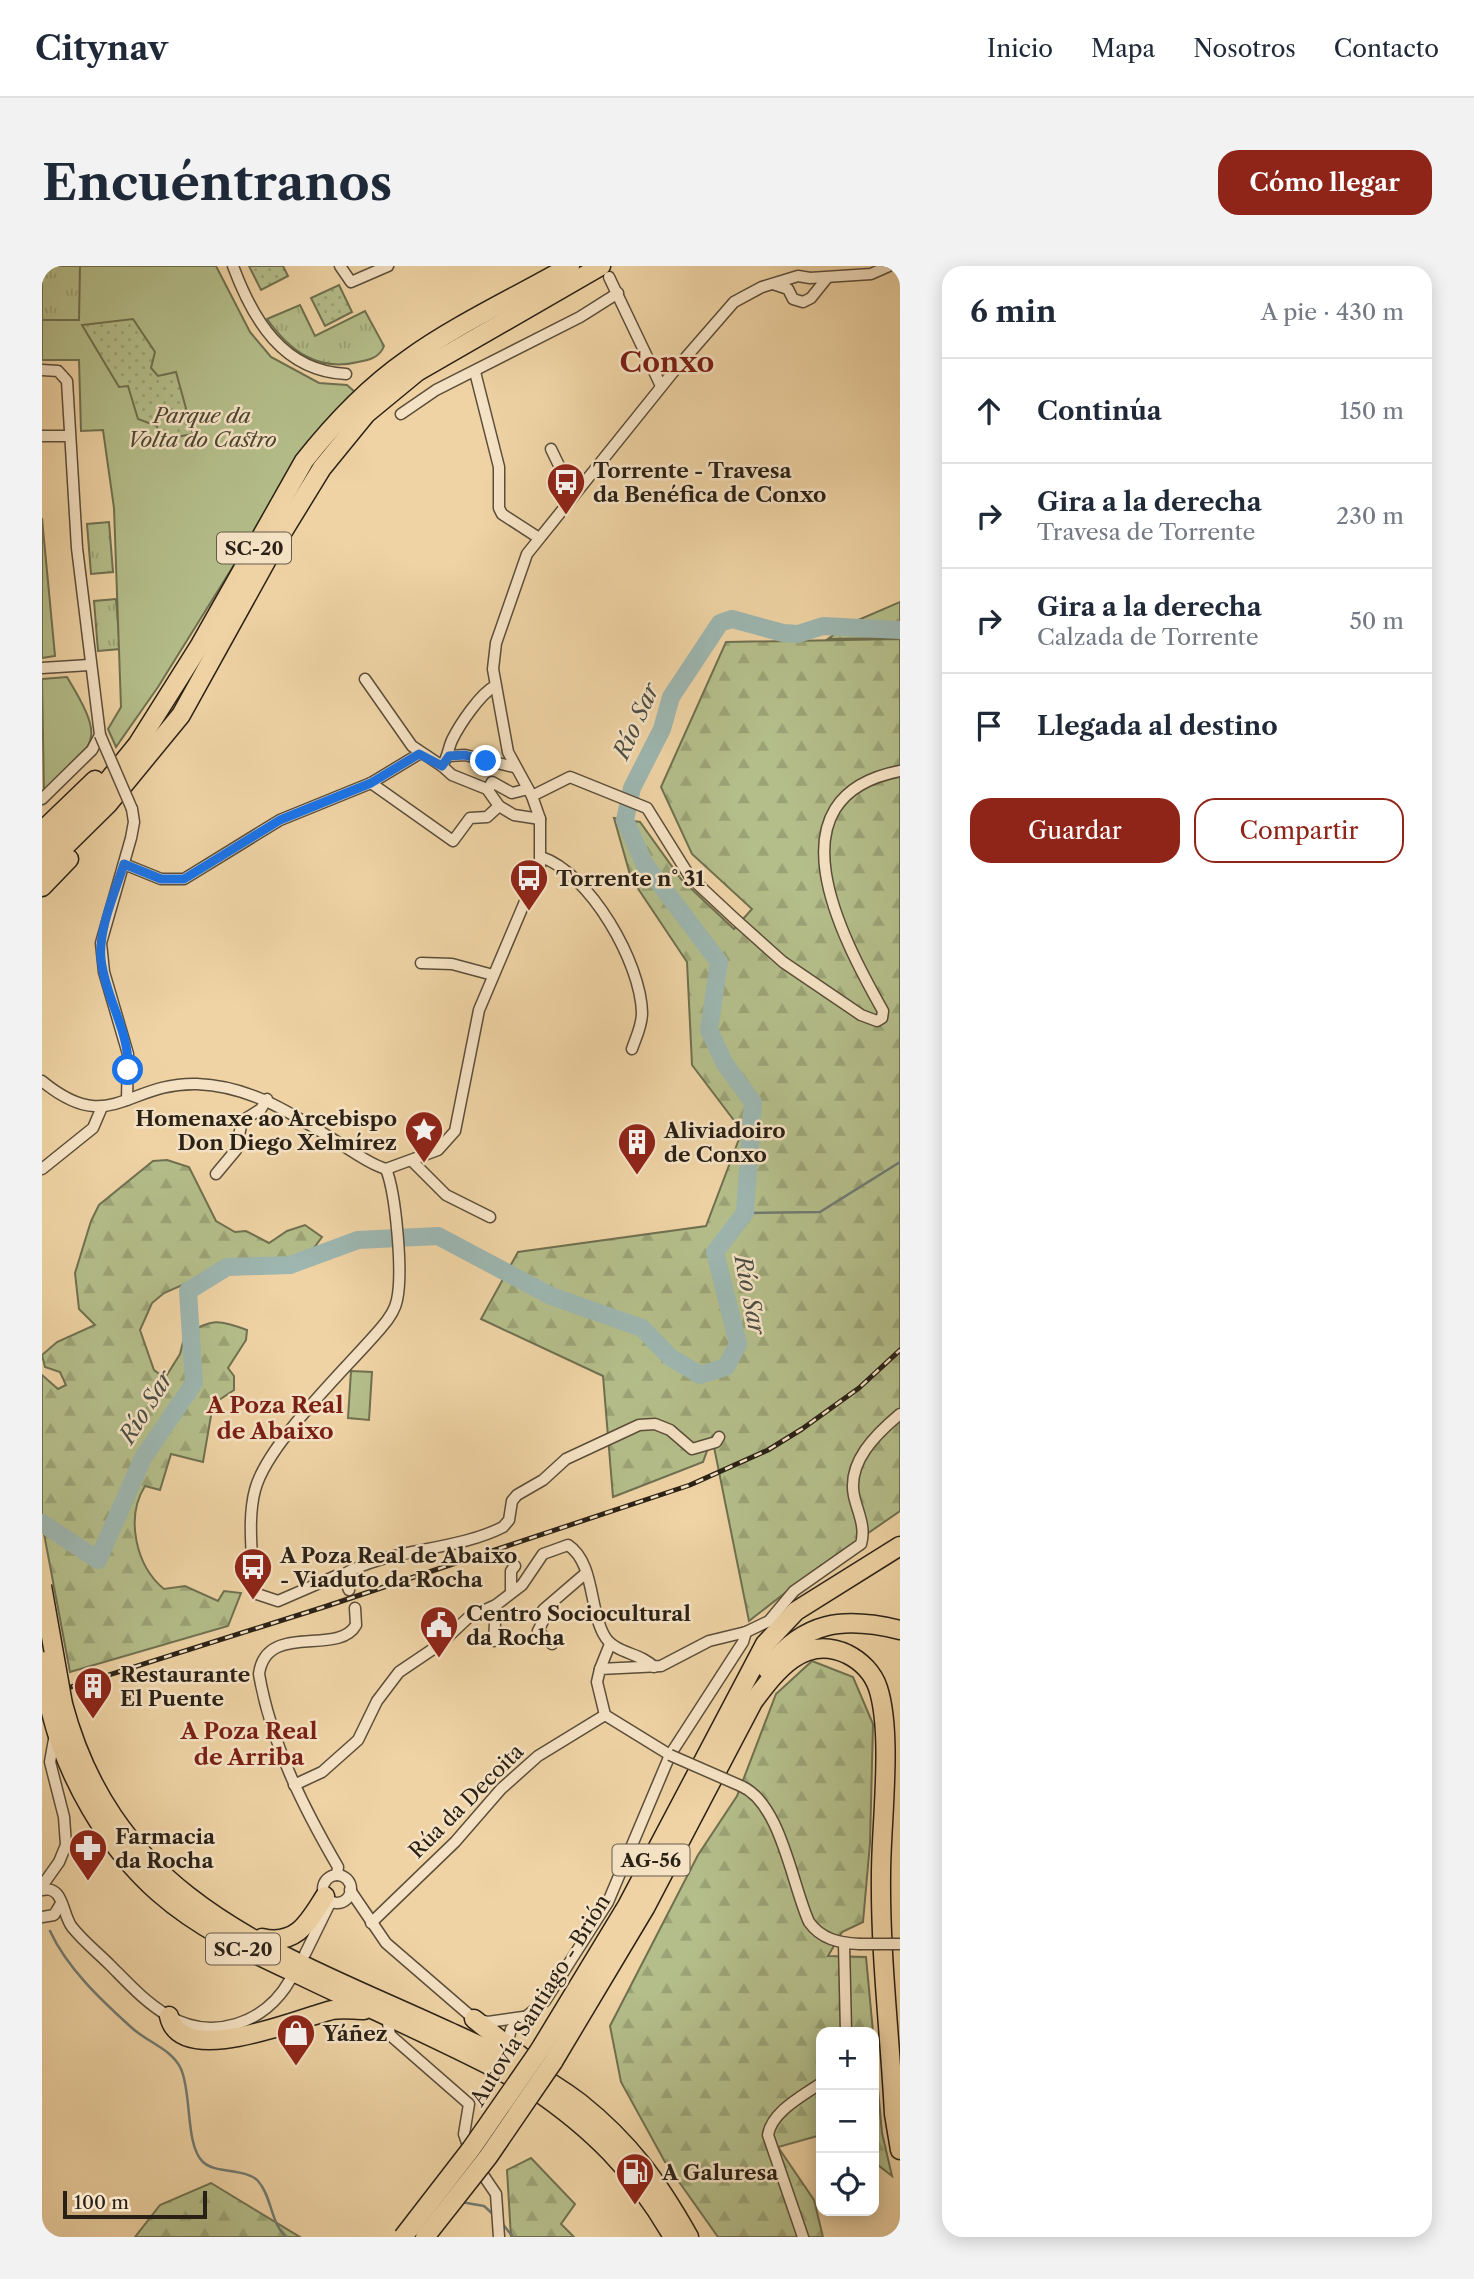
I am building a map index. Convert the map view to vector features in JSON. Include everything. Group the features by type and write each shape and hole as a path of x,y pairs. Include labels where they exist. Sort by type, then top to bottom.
{"highway":[{"name":"SC-20","path":"42,849 116,774 170,692 304,461 332,427 355,403 407,359 570,266"},
{"name":"SC-20","path":"42,869 116,796 181,715 321,468 366,415 435,360 605,271"},
{"path":"42,831 110,766 170,692"},
{"path":"42,887 145,778 174,734 181,715"},
{"path":"755,1663 765,1644 796,1611 900,1546"},
{"name":"SC-20","path":"42,1586 57,1706 56,1730 81,1789 111,1840 158,1892 233,1944 381,2014 534,2081 561,2090 629,2146 657,2182 689,2237"},
{"path":"755,1663 787,1634 821,1616 840,1612 876,1614 900,1620"},
{"path":"722,1756 761,1677 785,1647 802,1635 842,1622 874,1624 900,1630"},
{"path":"722,1756 764,1688 794,1656 811,1648 840,1651 855,1658 868,1670 877,1685 885,1727 881,1877 894,2114 900,2150"},
{"name":"SC-20","path":"42,1661 57,1706 97,1792 127,1837 180,1892 244,1934 534,2081 620,2160 673,2237"},
{"name":"Autovía Santiago - Brión","path":"425,2237 501,2140 755,1663"},
{"name":"Autovía Santiago - Brión","path":"403,2237 546,2057 645,1909 722,1756"},
{"path":"244,1934 273,1941 289,1938 306,1926 328,1899"},
{"path":"169,2016 170,2022 184,2034 219,2040 255,2034 337,2009 381,2014"},
{"path":"474,2019 507,2046 554,2078 561,2090"}],"street":[{"path":"233,266 257,317 282,351 315,369 346,374"},
{"path":"340,266 348,281 356,281 388,266"},
{"path":"386,1169 438,1150 455,1131 476,1022 493,975 534,883 541,857 540,818 505,742 493,658 525,560 539,538 727,308 742,297 800,275 827,278 871,274 889,266"},
{"path":"605,271 662,386"},
{"path":"810,278 815,291"},
{"path":"792,279 788,289 791,297 800,302 808,300 827,278"},
{"path":"771,284 788,289"},
{"path":"401,414 436,390 580,317 618,293"},
{"path":"42,370 58,372 67,381 69,436 89,665 100,735 132,809 134,822 101,951 104,972 128,1054 127,1100"},
{"path":"475,372 499,467 499,508 502,514 539,538"},
{"path":"42,436 69,436"},
{"path":"551,449 567,482 576,492"},
{"path":"42,668 89,665"},
{"path":"365,679 419,754 442,766 452,775 488,790 499,806 514,815 540,818"},
{"path":"442,766 449,756 453,738 482,693 495,686"},
{"path":"42,799 92,750 100,735"},
{"path":"124,864 161,879 184,879 280,820 371,783 419,754"},
{"path":"449,756 465,755 514,766"},
{"path":"488,790 492,782 512,793 530,792 570,777 651,812 676,858 691,877 783,962 861,1015 879,1020 883,1011 853,954 825,883 822,841 826,825 843,800 868,782 900,771"},
{"path":"371,783 453,841 470,818 487,817 499,806"},
{"path":"541,857 566,870 597,904 619,938 641,1006 640,1028 632,1049"},
{"path":"421,963 452,964 493,975"},
{"path":"42,1081 67,1101 102,1107 160,1088 197,1084 233,1088 267,1099 386,1169 393,1187 398,1299 391,1315 277,1447 258,1479 253,1498 253,1587 258,1596 278,1601 329,1577 341,1576 366,1565 436,1549 503,1527 509,1520 512,1501 517,1495 543,1480 566,1459 639,1424 655,1424 670,1430 692,1449 716,1442 719,1437"},
{"path":"216,1174 236,1150 242,1121 261,1109 267,1099"},
{"path":"42,1169 93,1128 102,1107"},
{"path":"412,1161 446,1195 490,1217"},
{"path":"600,1669 654,1667 709,1641 746,1632 769,1620 794,1591 861,1544 864,1533 853,1493 856,1470 864,1450 900,1414"},
{"path":"294,1785 322,1772 358,1740 377,1701 399,1672 439,1645 469,1617 496,1605 511,1591 523,1585 543,1553 568,1545 576,1551 586,1573 599,1625 610,1644 647,1660 654,1667"},
{"path":"511,1591 511,1571 515,1566"},
{"path":"552,1644 538,1632 544,1619 542,1610 586,1573"},
{"path":"341,1576 349,1590"},
{"path":"494,1641 496,1605"},
{"path":"337,1875 338,1867 294,1785 268,1709 259,1669 267,1656 280,1645 348,1634 356,1625 355,1608"},
{"path":"507,2046 511,2029 545,2001 608,1902 670,1755 743,1642 746,1632"},
{"path":"610,1644 597,1682 605,1715 670,1755 753,1791 766,1808 809,1923 823,1935 844,1943 900,1944"},
{"name":"Rúa da Decoita","path":"371,1923 455,1842 501,1789 538,1756 605,1715"},
{"path":"56,1730 50,1762 64,1817 66,1844 59,1862 42,1888 55,1892 72,1928 136,1991 169,2016 204,2027 237,2024 267,2009 290,1980"},
{"path":"337,1875 345,1878 350,1890 386,1943 474,2019 488,2022 529,2015"},
{"path":"304,1954 328,1899 325,1882 337,1875"},
{"path":"328,1899 344,1900 350,1890"},
{"path":"60,1905 46,1917 72,1928"},
{"path":"844,1943 846,2027"},
{"path":"381,2014 390,2035 463,2099 469,2109 464,2134 473,2160 496,2194 499,2237"},
{"path":"807,2236 768,2135 776,2118 816,2087"}],"green space":[{"path":"42,266 80,266 80,320 42,320"},
{"name":"Parque da Volta do Castro","path":"80,266 216,266 250,332 271,357 319,383 347,385 355,392 308,446 158,687 116,747 108,729 121,707 114,508 103,430 81,431 79,360 42,360 42,320 79,320"},
{"path":"249,266 283,266 288,276 261,290"},
{"path":"339,285 352,312 325,326 311,298"},
{"path":"300,305 315,336 365,311 384,346 382,350 370,359 344,364 330,364 306,356 285,341 267,319"},
{"path":"133,319 155,352 151,368 158,376 176,372 193,434 159,440 157,426 138,419 128,386 119,387 82,325"},
{"path":"42,518 55,656 42,658"},
{"path":"109,522 113,572 91,574 87,524"},
{"path":"116,599 120,649 98,651 94,601"},
{"path":"900,602 900,638 828,639 849,624"},
{"path":"900,639 900,1511 812,1572 749,1621 712,1437 703,1462 613,1497 603,1376 481,1319 518,1252 706,1226 742,1131 692,1065 687,962 631,878 614,818 640,822 681,879 734,929 752,909 692,854 661,787 726,642"},
{"path":"67,677 88,716 90,741 75,762 44,793 42,679"},
{"path":"167,1160 189,1167 216,1221 235,1232 246,1231 269,1243 287,1231 305,1225 322,1237 307,1257 287,1262 228,1265 164,1293 152,1303 140,1330 154,1370 165,1378 180,1354 185,1334 215,1322 247,1330 246,1340 228,1368 234,1376 234,1390 213,1404 203,1462 171,1454 160,1490 145,1486 136,1512 136,1541 140,1555 146,1568 164,1589 185,1586 218,1601 224,1591 241,1593 228,1626 70,1672 42,1523 42,1375 58,1389 66,1385 60,1372 45,1367 42,1355 57,1342 95,1325 79,1309 75,1273 91,1221 99,1205 153,1161"},
{"path":"351,1371 372,1372 369,1420 348,1418"},
{"path":"812,1661 853,1677 873,1724 870,1843 863,1922 842,1932 828,1956 866,1957 873,2027 816,2027 816,2136 778,2147 814,2200 823,2237 718,2237 665,2162 621,2082 610,2026 698,1855 737,1796 776,1694"},
{"path":"879,2100 882,2133 892,2176 879,2166"},
{"path":"531,2158 575,2204 561,2224 574,2237 511,2237 507,2170"},
{"path":"211,2183 300,2237 135,2237 160,2205"}],"waterway":[{"name":"Río Sar","path":"42,1523 98,1560 143,1458 194,1383 188,1291 227,1267 290,1265 358,1240 438,1236 551,1296 642,1328 670,1357 700,1375 726,1367 738,1344 715,1252 745,1213 753,1102 725,1064 709,1030 719,962 644,863 625,820 632,788 662,729 671,697 720,623 732,619 783,633 798,634 823,626 900,630"},
{"path":"745,1213 820,1212 900,1162"},
{"path":"50,1931 75,1971 97,1995 132,2028 177,2062 187,2091 194,2144 203,2162 215,2168 246,2174 258,2181 263,2187 278,2226 287,2237"},
{"path":"461,2202 484,2206 495,2216"},
{"path":"502,2223 513,2237"}],"tunnel":[{"path":"349,1590 355,1608"}],"railway":[{"path":"42,1696 327,1606 690,1485 768,1450 802,1429 859,1388 900,1350"}],"place":[{"name":"Torrente - Travesa da Benéfica de Conxo","path":"566,516"},
{"name":"Torrente n° 31","path":"529,912"},
{"name":"Homenaxe ao Arcebispo Don Diego Xelmírez","path":"424,1164"},
{"name":"Aliviadoiro de Conxo","path":"637,1176"},
{"name":"A Poza Real de Abaixo - Viaduto da Rocha","path":"253,1601"},
{"name":"Centro Sociocultural da Rocha","path":"439,1659"},
{"name":"Restaurante El Puente","path":"93,1720"},
{"name":"Farmacia da Rocha","path":"88,1882"},
{"name":"Yáñez","path":"296,2067"},
{"name":"A Galuresa","path":"635,2206"}],"district":[{"name":"Conxo","path":"667,362"},
{"name":"A Poza Real de Abaixo","path":"275,1418"},
{"name":"A Poza Real de Arriba","path":"249,1744"}],"route":[{"path":"128,1070 126,1042 101,961 101,943 124,864 161,879 173,882 184,879 280,820 371,783 419,754 442,766 449,756 465,755 486,761"}]}
